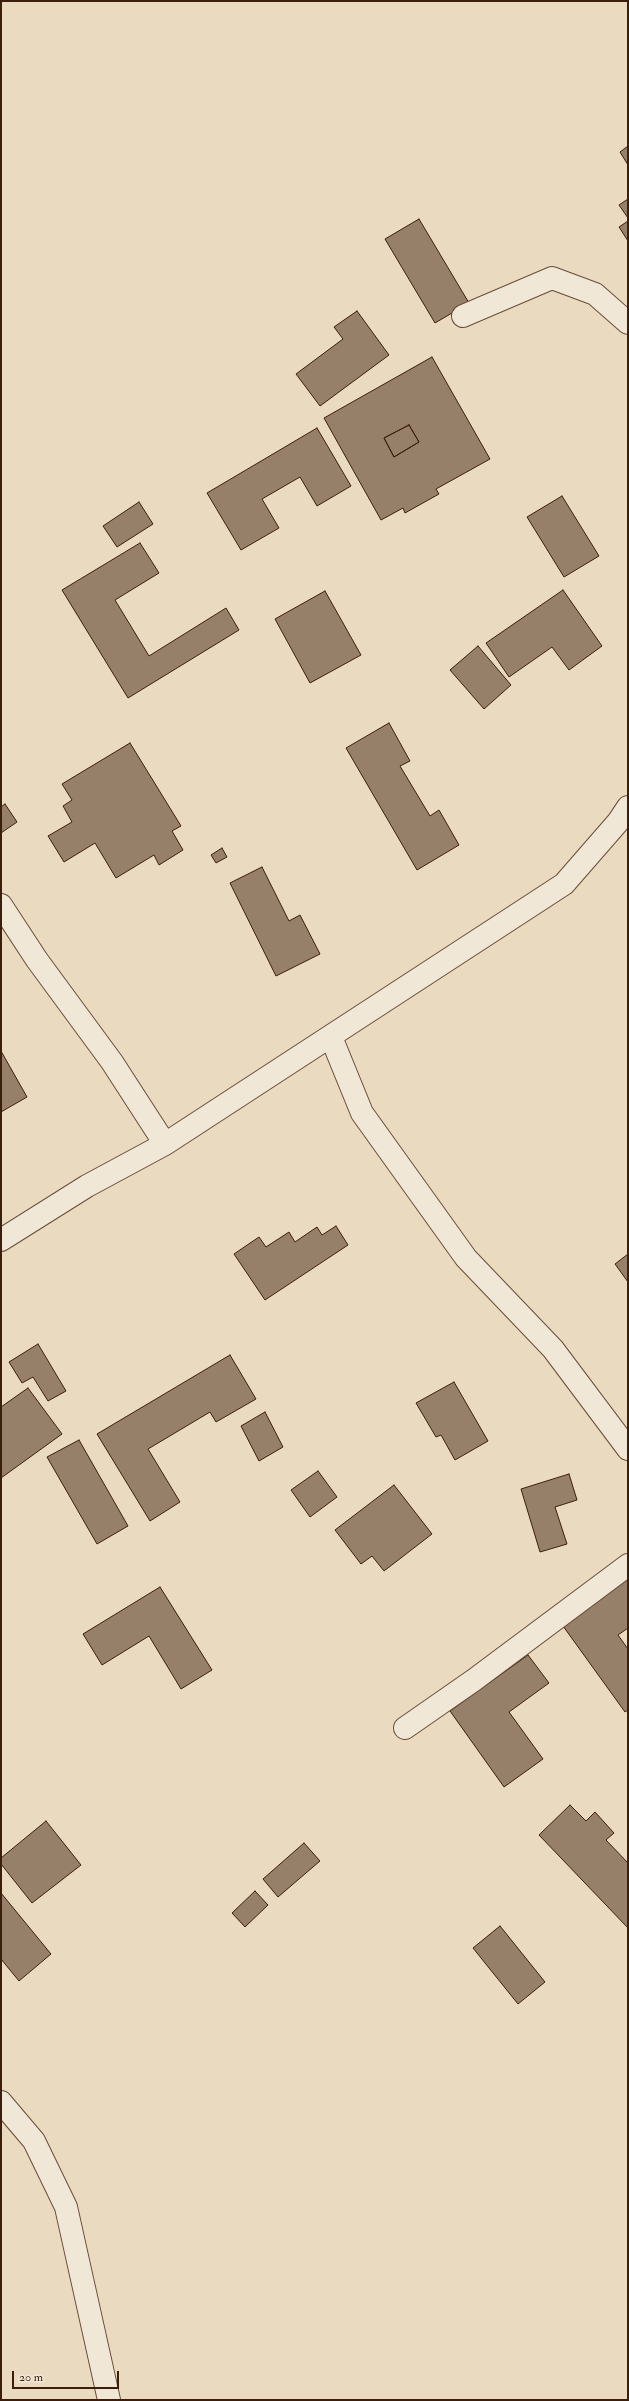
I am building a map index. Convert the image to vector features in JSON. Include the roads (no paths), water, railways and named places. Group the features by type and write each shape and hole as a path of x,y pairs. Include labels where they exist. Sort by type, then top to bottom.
{"street":[{"path":"463,316 552,278 595,294 628,323"},
{"path":"1,1240 87,1186 165,1144 564,884 625,819"},
{"path":"1,905 37,960 112,1062 165,1144"},
{"path":"331,1037 362,1112 466,1258 553,1349 628,1449"},
{"path":"405,1728 474,1680 628,1565"},
{"path":"1,2102 34,2141 66,2206 109,2400"}]}
